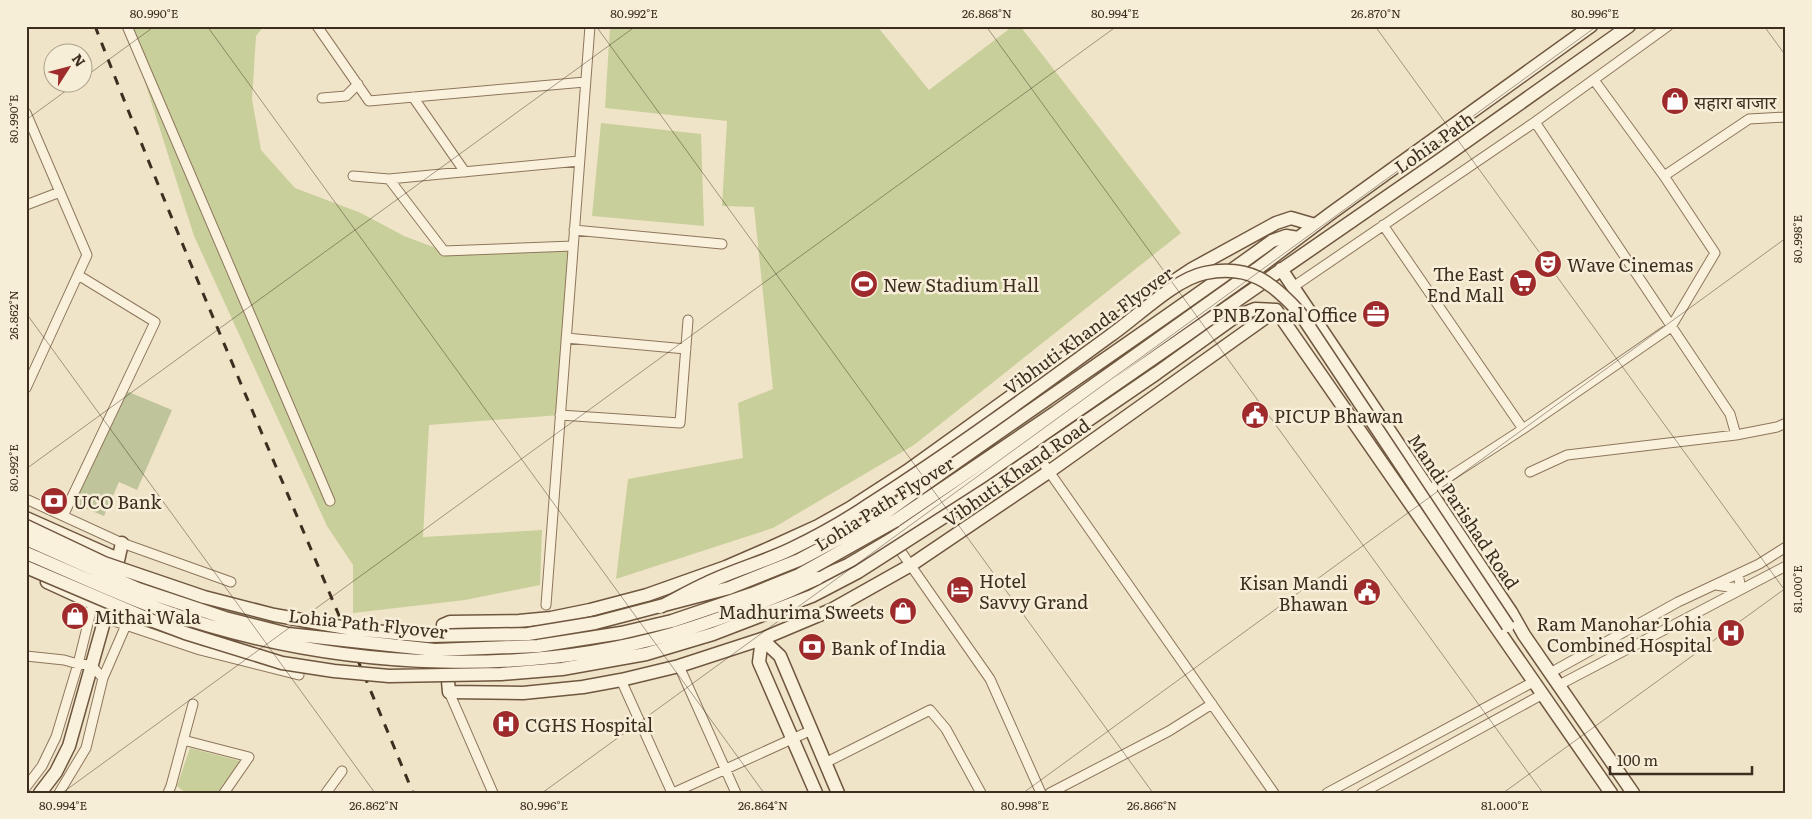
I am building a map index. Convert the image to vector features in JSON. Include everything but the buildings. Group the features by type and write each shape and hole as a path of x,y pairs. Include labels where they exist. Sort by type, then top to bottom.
{"main road":[{"name":"Lohia Path","path":"1330,214 1591,26"},
{"name":"Lohia Path","path":"1258,286 1281,268 1448,155 1629,26"},
{"name":"Lohia Path Flyover","path":"26,539 138,589 225,618 288,634 435,650 538,646 621,633 672,621 752,594 799,574 1056,412 1330,214"},
{"path":"449,692 443,625 450,622 520,621 552,618 647,595 726,567 818,526 870,496 1192,269 1268,228 1291,218 1315,225"},
{"name":"Mandi Parishad Road","path":"1281,268 1524,635 1633,793"},
{"name":"Vibhuti Khanda Flyover","path":"660,607 708,582 790,550 869,505 967,439 1114,334 1181,282 1205,273 1242,271 1259,278 1282,293 1300,313 1508,626 1524,635"},
{"name":"Lohia Path Flyover","path":"26,553 136,600 218,628 294,647 358,656 443,661 536,659 613,648 671,634 753,607 848,565 892,539 1258,286"},
{"path":"26,567 153,622 185,633 282,663 334,671 389,676 501,674 562,669 646,654 713,634 812,596 858,572 992,486 1235,317 1254,309 1276,310 1611,793"},
{"name":"Vibhuti Khand Road","path":"449,692 523,693 583,687 621,680 680,666 762,639 831,610 911,565 1050,471 1276,310"},
{"path":"1303,348 1325,333"},
{"name":"Lohia Path Flyover","path":"26,526 104,563 204,597 274,615 352,629 428,636 528,634 595,623 660,607 729,588 799,560 861,527 892,516"},
{"path":"26,518 118,559"},
{"path":"42,790 56,772 69,746 85,665 106,613 122,544"},
{"path":"848,565 861,593"},
{"path":"26,573 94,603 106,613"},
{"path":"762,639 780,656 838,793"},
{"path":"762,639 759,662 816,793"}],"street":[{"path":"127,26 330,502"},
{"path":"317,26 369,101 585,82"},
{"path":"546,605 590,26"},
{"path":"1293,287 1535,122 1668,26"},
{"path":"1429,490 1524,429 1671,327 1715,253 1664,176 1594,80"},
{"path":"322,98 346,96 358,84"},
{"path":"413,97 465,172"},
{"path":"26,113 87,255 26,388"},
{"path":"1664,176 1750,119 1786,117"},
{"path":"1535,122 1730,414 1736,435"},
{"path":"353,176 388,179 579,161"},
{"path":"388,179 444,251 573,246"},
{"path":"26,205 60,192"},
{"path":"1383,224 1524,429"},
{"path":"574,230 722,244"},
{"path":"62,516 155,322 78,275"},
{"path":"560,415 680,423 688,320"},
{"path":"566,338 686,349"},
{"path":"1530,472 1568,455 1736,435 1777,427 1786,423"},
{"path":"1030,444 1274,793"},
{"path":"26,499 122,544 232,582"},
{"path":"892,539 990,679 1042,793"},
{"path":"1550,673 1678,602 1759,564 1786,547"},
{"path":"1559,685 1786,566"},
{"path":"1738,574 1741,590"},
{"path":"1715,585 1741,590"},
{"path":"26,787 29,776 42,766 56,737 85,665 94,603"},
{"path":"106,613 126,626 200,650 299,675"},
{"path":"58,793 86,748 104,678 126,626"},
{"path":"26,656 64,660 85,665 104,678"},
{"path":"680,666 736,793"},
{"path":"621,680 672,793 812,730"},
{"path":"1327,793 1534,682"},
{"path":"449,692 493,793"},
{"path":"1362,793 1543,694"},
{"path":"170,792 193,704"},
{"path":"1050,793 1169,731 1212,704"},
{"path":"825,763 930,710 946,729 981,793"},
{"path":"184,740 249,757 224,793"},
{"path":"326,793 342,771"},
{"path":"29,776 42,790"}],"green space":[{"path":"127,26 264,26 256,36 252,99 261,150 295,188 361,213 404,236 444,251 573,246 560,415 429,425 423,537 542,530 540,585 465,600 353,613 353,565 327,526 194,236"},
{"path":"610,26 877,26 929,90 1013,26 1020,26 1181,233 914,445 773,528 616,579 628,479 743,458 738,403 773,389 754,207 722,206 727,121 605,108"},
{"path":"601,123 701,134 704,226 592,216"},
{"path":"124,390 172,410 137,490 119,482 104,516 75,504"},
{"path":"190,748 240,761 217,793 186,793 177,786"}],"railway":[{"path":"95,26 172,219 413,793"}],"place":[{"name":"सहारा बाजार","path":"1675,101"},
{"name":"Wave Cinemas","path":"1548,264"},
{"name":"The East End Mall","path":"1523,283"},
{"name":"New Stadium Hall","path":"864,284"},
{"name":"PNB Zonal Office","path":"1376,314"},
{"name":"PICUP Bhawan","path":"1255,415"},
{"name":"UCO Bank","path":"54,501"},
{"name":"Hotel Savvy Grand","path":"960,590"},
{"name":"Kisan Mandi Bhawan","path":"1367,592"},
{"name":"Madhurima Sweets","path":"903,611"},
{"name":"Mithai Wala","path":"75,616"},
{"name":"Ram Manohar Lohia Combined Hospital","path":"1731,633"},
{"name":"Bank of India","path":"812,647"},
{"name":"CGHS Hospital","path":"506,724"}]}
